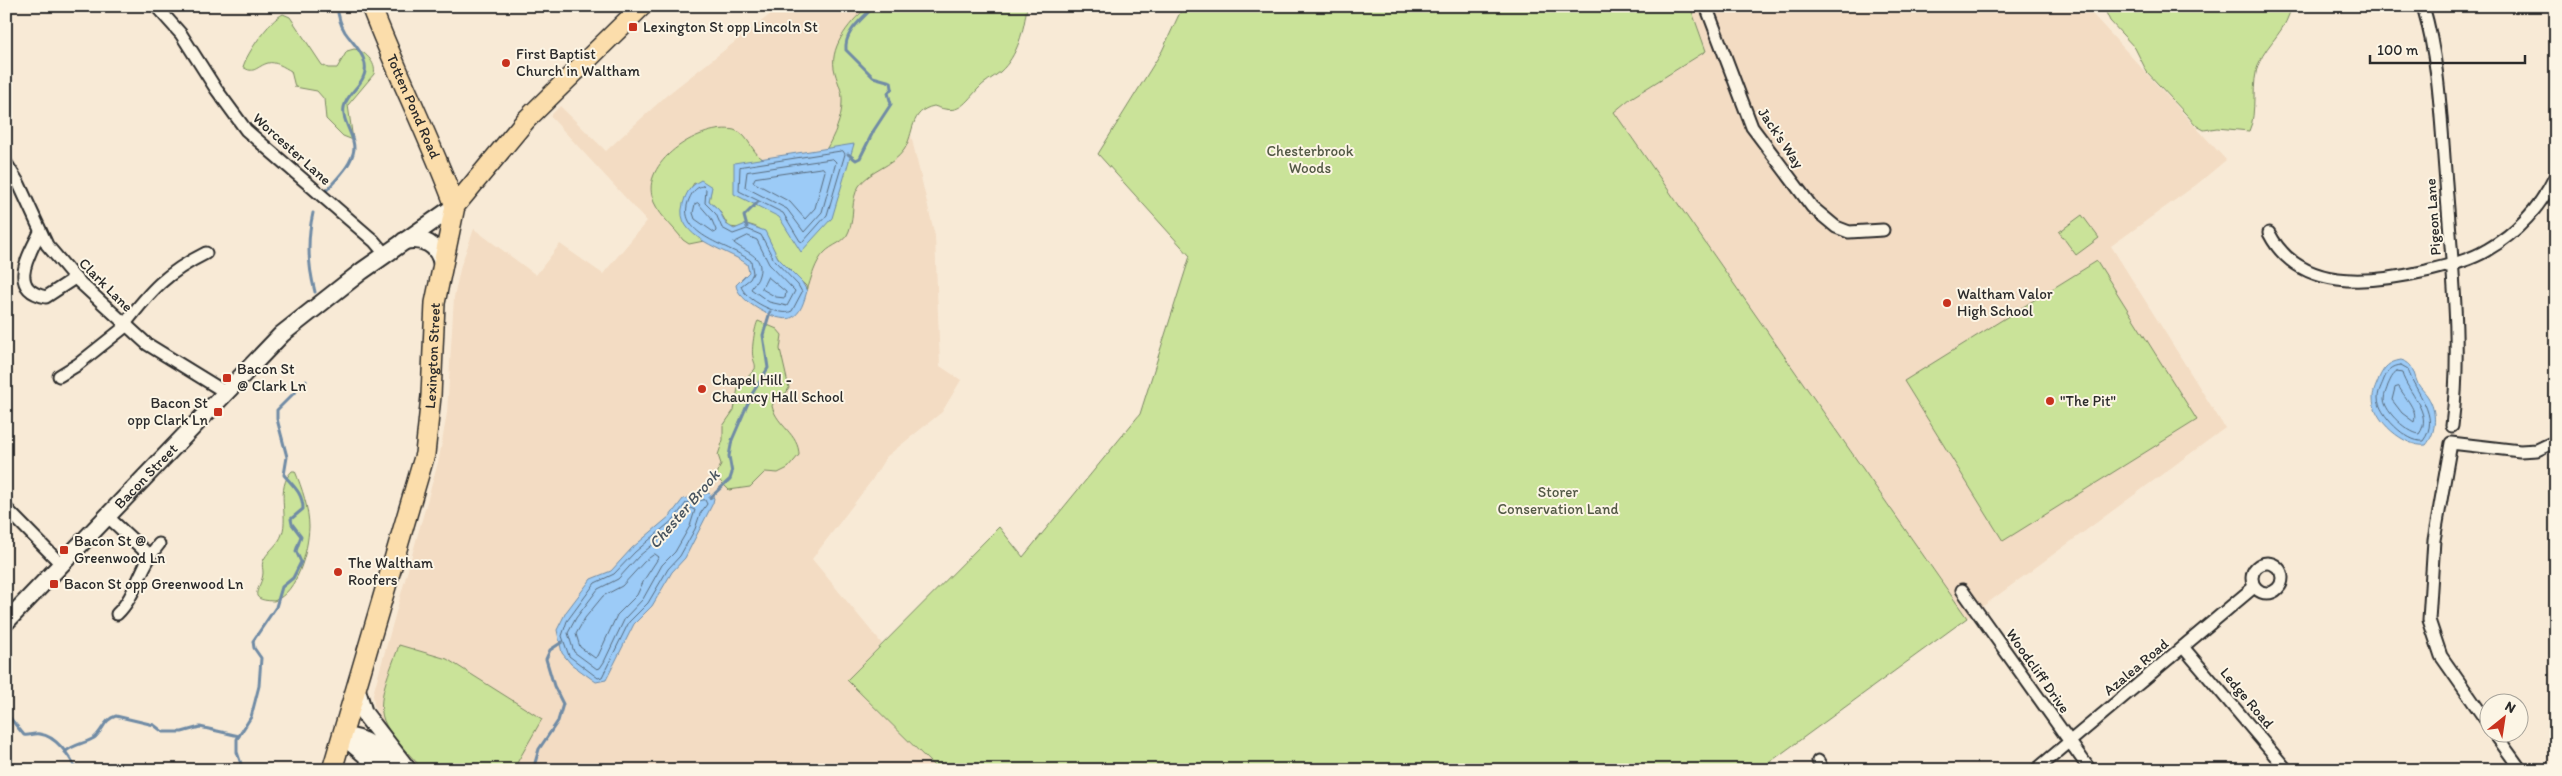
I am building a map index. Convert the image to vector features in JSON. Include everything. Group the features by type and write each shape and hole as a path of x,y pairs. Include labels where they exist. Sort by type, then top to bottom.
{"main road":[{"name":"Totten Pond Road","path":"371,6 399,78 434,149 455,206"},
{"name":"Lexington Street","path":"332,770 425,454 431,390 434,312 455,206 522,124 641,7"},
{"name":"Bacon Street","path":"6,622 282,334 385,254 455,206"},
{"path":"404,241 417,239 429,243 438,252 442,264"},
{"path":"357,690 364,713 408,770"},
{"path":"343,736 383,770"},
{"path":"343,736 356,737 368,743 381,752 396,770"}],"street":[{"name":"Worcester Lane","path":"156,6 181,34 216,89 246,130 374,241 385,254"},
{"name":"Jack's Way","path":"1706,6 1752,127 1812,207 1836,227 1848,232 1883,230"},
{"name":"Pigeon Lane","path":"2423,6 2430,31 2440,114 2458,351 2452,426"},
{"name":"Clark Lane","path":"6,163 30,207 47,245 75,278 147,344 225,392"},
{"path":"2269,233 2276,248 2287,259 2301,268 2334,279 2356,281 2382,279 2452,265 2487,250 2524,222 2541,200 2556,175"},
{"path":"40,232 23,273 26,286 34,294 46,297 75,278"},
{"path":"59,376 77,364 125,325 148,294 169,274 206,253"},
{"path":"2480,712 2441,656 2429,620 2434,540 2451,443 2520,451 2537,450 2556,441"},
{"path":"6,508 61,564"},
{"path":"107,516 149,555"},
{"path":"117,614 126,605 149,555 159,544"},
{"name":"Azalea Road","path":"2036,770 2069,740 2184,647 2254,587"},
{"name":"Woodcliff Drive","path":"1962,590 2090,770"},
{"name":"Ledge Road","path":"2184,647 2286,770"},
{"path":"2502,744 2521,770"}],"shaded area":[{"name":"Chapel Hill - Chauncy Hall School","path":"781,6 880,6 935,236 940,366 961,380 942,412 886,457 872,480 812,559 882,644 847,680 938,770 420,770 382,722 374,705 373,694 439,459 447,413 454,297 461,265 474,229 536,275 560,244 603,274 647,221 550,116 560,106 606,151 667,95"},
{"name":"Waltham Valor High School","path":"1690,6 2085,6 2226,160 2196,185 2111,246 2225,428 1967,618 1614,112 1631,98 1706,51"}],"green space":[{"path":"869,6 1027,6 1019,42 1006,66 959,107 949,110 934,106 920,113 916,118 904,150 899,156 869,176 859,186 854,197 851,225 847,235 827,250 818,261 807,291 806,286 780,260 765,233 754,226 746,224 738,228 729,227 719,210 709,201 711,190 694,183 685,198 686,225 704,241 689,244 683,240 661,214 652,196 652,183 657,170 666,157 692,138 706,132 721,129 740,132 759,156 770,162 789,160 826,150 837,127 842,108 841,93 834,68 835,50 849,25"},
{"name":"Storer Conservation Land","path":"1183,6 1690,6 1706,51 1631,98 1614,112 1967,618 1759,770 938,770 847,680 999,527 1023,557 1140,414 1190,256 1098,154 1162,51"},
{"path":"2103,6 2170,6 2177,10 2187,6 2291,6 2286,22 2267,48 2256,71 2253,116 2249,131 2217,128 2204,130 2197,126 2147,72 2135,48 2110,21"},
{"path":"283,14 290,17 322,65 328,68 337,68 347,51 354,49 362,52 372,62 374,74 348,105 353,140 343,136 326,119 324,99 317,91 295,87 291,71 274,63 264,64 253,70 243,67 259,38 271,23"},
{"path":"2082,215 2099,238 2076,255 2059,232"},
{"name":"\"The Pit\"","path":"2097,261 2197,420 2003,541 1904,381"},
{"path":"758,321 777,329 782,335 780,349 789,388 786,393 776,397 772,406 778,419 795,441 799,455 788,468 778,473 765,472 750,487 729,490 716,477 721,464 718,455 723,440 723,426 734,410 738,388 755,369 753,349"},
{"path":"292,471 295,471 298,478 308,513 309,527 304,559 289,589 274,601 265,600 257,596 262,579 263,563 282,534 284,527 284,485"},
{"path":"399,645 447,659 542,719 513,770 423,770 394,737 386,725 383,716 382,706 385,685"}],"water":[{"path":"854,144 832,218 801,252 779,217 734,194 734,163"},
{"path":"701,180 712,187 709,201 719,210 726,224 734,229 746,224 765,231 778,258 802,282 807,291 802,307 797,314 791,318 784,319 767,314 750,303 738,291 736,285 749,272 747,264 704,241 686,226 682,216 684,200 691,187"},
{"path":"2401,360 2411,366 2418,384 2428,397 2433,409 2434,428 2426,445 2409,442 2391,431 2378,415 2374,406 2374,392 2381,374 2390,364"},
{"path":"709,493 714,498 713,503 685,558 672,572 652,606 634,624 606,680 596,682 571,664 562,653 557,630 566,612 591,579 611,571 632,548 670,516 683,499"}],"waterway":[{"path":"326,191 343,172 353,155 354,143 345,121 344,110 347,99 361,81 365,70 362,55 342,26 337,6"},
{"name":"Chester Brook","path":"848,154 856,160 860,158 874,130 891,104 888,93 892,88 891,82 873,77 846,50 846,43 851,31 874,6"},
{"name":"Chester Brook","path":"747,227 744,216 758,202"},
{"path":"313,213 309,252 315,292"},
{"name":"Chester Brook","path":"710,498 730,479 732,473 729,456 732,440 752,394 768,368 763,335 770,312"},
{"path":"243,770 237,752 237,739 251,717 259,686 261,658 254,648 253,641 276,607 282,587 293,578 301,562 296,551 301,536 292,524 291,519 303,509 303,503 297,490 284,475 287,457 277,419 277,410 306,381"},
{"name":"Chester Brook","path":"533,770 539,749 558,721 563,704 554,686 546,659 550,650 562,642"},
{"path":"6,713 24,735 40,734 52,738 66,753 76,770"},
{"path":"65,752 94,738 106,722 116,716 154,725 163,732 182,732 200,727 239,736"}],"place":[{"name":"Lexington St opp Lincoln St","path":"633,27"},
{"name":"First Baptist Church in Waltham","path":"506,63"},
{"name":"Waltham Valor High School","path":"1947,303"},
{"name":"Bacon St @ Clark Ln","path":"227,378"},
{"name":"Chapel Hill - Chauncy Hall School","path":"702,389"},
{"name":"\"The Pit\"","path":"2050,401"},
{"name":"Bacon St opp Clark Ln","path":"218,412"},
{"name":"Bacon St @ Greenwood Ln","path":"64,550"},
{"name":"The Waltham Roofers","path":"338,572"},
{"name":"Bacon St opp Greenwood Ln","path":"54,584"}],"park label":[{"name":"Chesterbrook Woods","path":"1310,160"}]}
